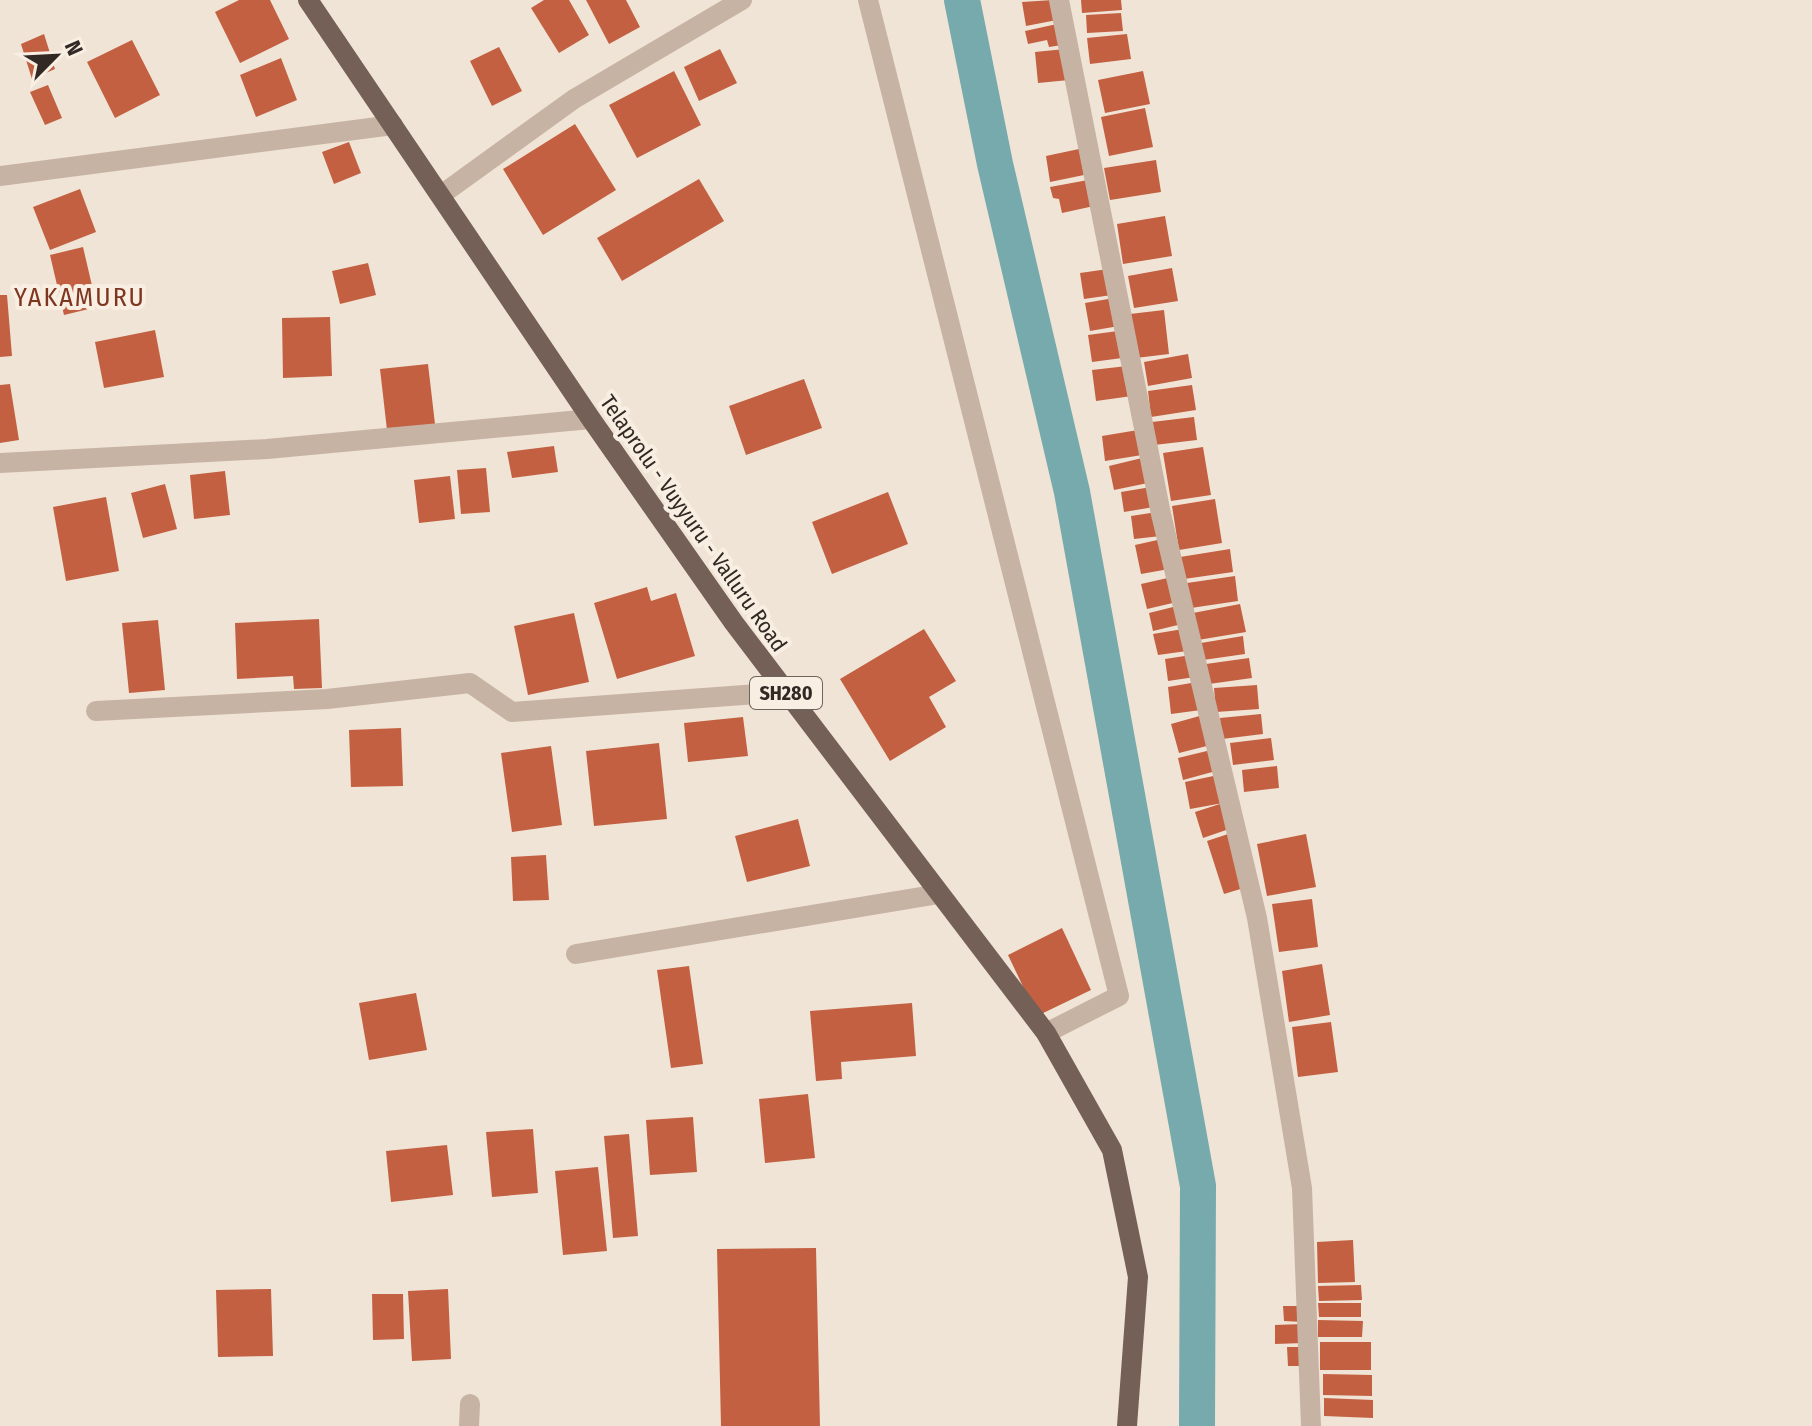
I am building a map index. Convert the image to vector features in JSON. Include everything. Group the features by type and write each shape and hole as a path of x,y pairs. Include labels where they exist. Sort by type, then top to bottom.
{"main road":[{"name":"Telaprolu - Vuyyuru - Valluru Road","path":"308,0 591,419 785,692 863,788 939,894 1046,1033 1112,1150 1138,1277 1127,1426"}],"street":[{"path":"441,195 574,99 742,0"},
{"path":"868,0 1119,996 1046,1033"},
{"path":"1059,0 1161,514 1257,918 1302,1188 1311,1426"},
{"path":"0,176 393,125"},
{"path":"0,463 267,449 591,419"},
{"path":"96,711 327,699 470,683 512,712 785,692"},
{"path":"576,954 939,894"},
{"path":"469,1426 470,1404"}],"building":[{"path":"239,0 270,0 289,39 240,63 215,12"},
{"path":"544,0 569,0 589,35 559,53 531,8"},
{"path":"586,0 626,0 640,27 609,44"},
{"path":"1053,0 1057,20 1026,26 1022,2"},
{"path":"1081,0 1121,0 1122,10 1082,13"},
{"path":"1121,13 1123,31 1087,33 1086,15"},
{"path":"1057,24 1062,45 1049,47 1047,40 1028,44 1025,31"},
{"path":"44,34 55,69 32,79 21,44"},
{"path":"1127,34 1131,59 1090,64 1087,38"},
{"path":"132,40 160,95 115,118 87,62"},
{"path":"499,47 522,91 492,106 470,61"},
{"path":"720,49 737,83 699,101 684,67"},
{"path":"1065,49 1069,80 1038,83 1035,52"},
{"path":"281,58 297,100 256,117 240,75"},
{"path":"674,71 701,125 637,158 609,105"},
{"path":"1143,71 1150,104 1105,113 1098,80"},
{"path":"48,85 62,118 45,125 30,92"},
{"path":"1145,108 1153,147 1109,156 1101,117"},
{"path":"575,124 616,190 543,235 503,169"},
{"path":"349,142 361,173 334,184 322,152"},
{"path":"1079,149 1084,175 1050,182 1046,156"},
{"path":"1156,160 1161,192 1110,200 1104,168"},
{"path":"699,179 724,221 622,281 597,238"},
{"path":"1088,180 1094,206 1062,213 1059,199 1053,198 1050,187"},
{"path":"80,189 96,232 50,250 33,207"},
{"path":"1165,216 1172,256 1123,264 1117,224"},
{"path":"83,247 97,307 64,315 50,255"},
{"path":"368,263 376,295 340,304 332,271"},
{"path":"1172,268 1178,301 1134,308 1128,276"},
{"path":"1108,269 1112,295 1084,299 1080,273"},
{"path":"0,295 7,295 12,356 0,357"},
{"path":"1114,298 1119,326 1090,331 1085,303"},
{"path":"1164,310 1169,354 1136,358 1130,314"},
{"path":"330,317 332,376 283,378 282,318"},
{"path":"155,330 164,377 104,388 95,342"},
{"path":"1118,331 1122,358 1092,362 1088,335"},
{"path":"1188,354 1192,378 1148,386 1144,362"},
{"path":"428,364 435,424 387,430 380,369"},
{"path":"1127,366 1132,396 1096,401 1092,370"},
{"path":"804,379 822,428 746,455 729,406"},
{"path":"10,384 19,440 0,443 0,385"},
{"path":"1192,385 1196,410 1151,417 1148,391"},
{"path":"1194,417 1197,440 1154,445 1152,422"},
{"path":"1138,430 1142,455 1105,461 1102,436"},
{"path":"554,446 558,472 512,478 507,452"},
{"path":"1203,447 1211,495 1171,501 1163,453"},
{"path":"1142,458 1148,483 1114,490 1109,466"},
{"path":"486,468 490,512 461,514 457,470"},
{"path":"225,471 230,515 194,519 190,475"},
{"path":"450,476 455,519 419,523 414,480"},
{"path":"165,484 177,529 143,538 131,493"},
{"path":"1151,487 1154,507 1124,512 1121,492"},
{"path":"888,492 908,544 832,574 812,522"},
{"path":"106,497 119,571 66,581 53,507"},
{"path":"1215,499 1222,543 1179,550 1172,506"},
{"path":"1157,512 1161,536 1134,539 1131,516"},
{"path":"1162,539 1169,569 1141,574 1135,545"},
{"path":"1230,549 1233,572 1184,579 1180,557"},
{"path":"1235,576 1238,601 1191,608 1187,583"},
{"path":"1172,577 1177,602 1147,609 1141,584"},
{"path":"647,587 651,601 676,593 695,656 617,679 594,603"},
{"path":"1240,604 1246,632 1198,640 1193,613"},
{"path":"1177,606 1182,624 1153,631 1149,613"},
{"path":"574,613 589,682 528,695 514,626"},
{"path":"319,619 322,688 294,689 293,676 237,679 235,623"},
{"path":"158,620 165,690 129,693 122,623"},
{"path":"924,629 956,681 929,697 946,727 890,761 840,679"},
{"path":"1183,629 1187,651 1158,655 1153,634"},
{"path":"1243,636 1245,654 1203,660 1201,643"},
{"path":"1191,655 1195,677 1168,681 1165,659"},
{"path":"1249,658 1252,678 1209,684 1206,664"},
{"path":"1197,682 1201,710 1171,714 1168,687"},
{"path":"1257,685 1259,709 1216,712 1214,688"},
{"path":"1261,714 1263,734 1222,739 1220,718"},
{"path":"1203,715 1211,745 1179,753 1171,724"},
{"path":"743,717 748,756 688,762 684,723"},
{"path":"401,728 403,786 351,787 349,730"},
{"path":"1271,738 1274,760 1233,765 1230,743"},
{"path":"659,743 667,819 594,826 586,751"},
{"path":"551,746 562,825 512,832 501,753"},
{"path":"1211,750 1216,771 1183,780 1178,758"},
{"path":"1277,766 1279,788 1244,792 1242,770"},
{"path":"1218,775 1232,828 1203,838 1195,812 1223,803 1190,809 1185,782"},
{"path":"798,819 810,866 747,882 735,836"},
{"path":"1231,833 1247,887 1224,894 1207,841"},
{"path":"1306,834 1316,887 1267,896 1257,844"},
{"path":"546,855 549,900 513,901 511,857"},
{"path":"1312,899 1318,947 1279,952 1272,904"},
{"path":"1062,928 1091,990 1037,1016 1008,955"},
{"path":"1322,964 1330,1015 1289,1022 1282,971"},
{"path":"689,966 703,1064 671,1068 657,970"},
{"path":"416,993 427,1050 369,1060 359,1003"},
{"path":"912,1003 916,1056 841,1062 842,1079 816,1081 810,1011"},
{"path":"1331,1022 1338,1072 1298,1077 1292,1027"},
{"path":"808,1094 815,1158 765,1163 759,1099"},
{"path":"693,1117 697,1172 650,1175 646,1120"},
{"path":"533,1129 538,1193 492,1197 486,1132"},
{"path":"629,1134 638,1236 613,1238 604,1136"},
{"path":"447,1145 453,1195 391,1202 386,1151"},
{"path":"598,1167 607,1251 563,1255 555,1171"},
{"path":"1353,1240 1355,1282 1318,1283 1317,1242"},
{"path":"816,1248 820,1426 721,1426 717,1249"},
{"path":"1361,1285 1362,1300 1319,1301 1318,1286"},
{"path":"271,1289 273,1356 218,1357 216,1290"},
{"path":"448,1289 451,1359 412,1361 408,1291"},
{"path":"372,1294 403,1294 404,1339 373,1340"},
{"path":"1318,1303 1361,1303 1361,1317 1319,1317"},
{"path":"1283,1306 1303,1306 1303,1322 1284,1321"},
{"path":"1318,1320 1363,1321 1362,1337 1318,1337"},
{"path":"1303,1324 1304,1343 1275,1344 1275,1325"},
{"path":"1320,1342 1371,1342 1371,1370 1320,1370"},
{"path":"1287,1347 1303,1347 1304,1366 1288,1366"},
{"path":"1323,1374 1372,1375 1372,1396 1323,1395"},
{"path":"1324,1398 1373,1400 1373,1418 1324,1416"}],"waterway":[{"path":"962,0 995,164 1072,492 1198,1186 1197,1426"}],"district":[{"name":"YAKAMURU","path":"80,297"}]}
